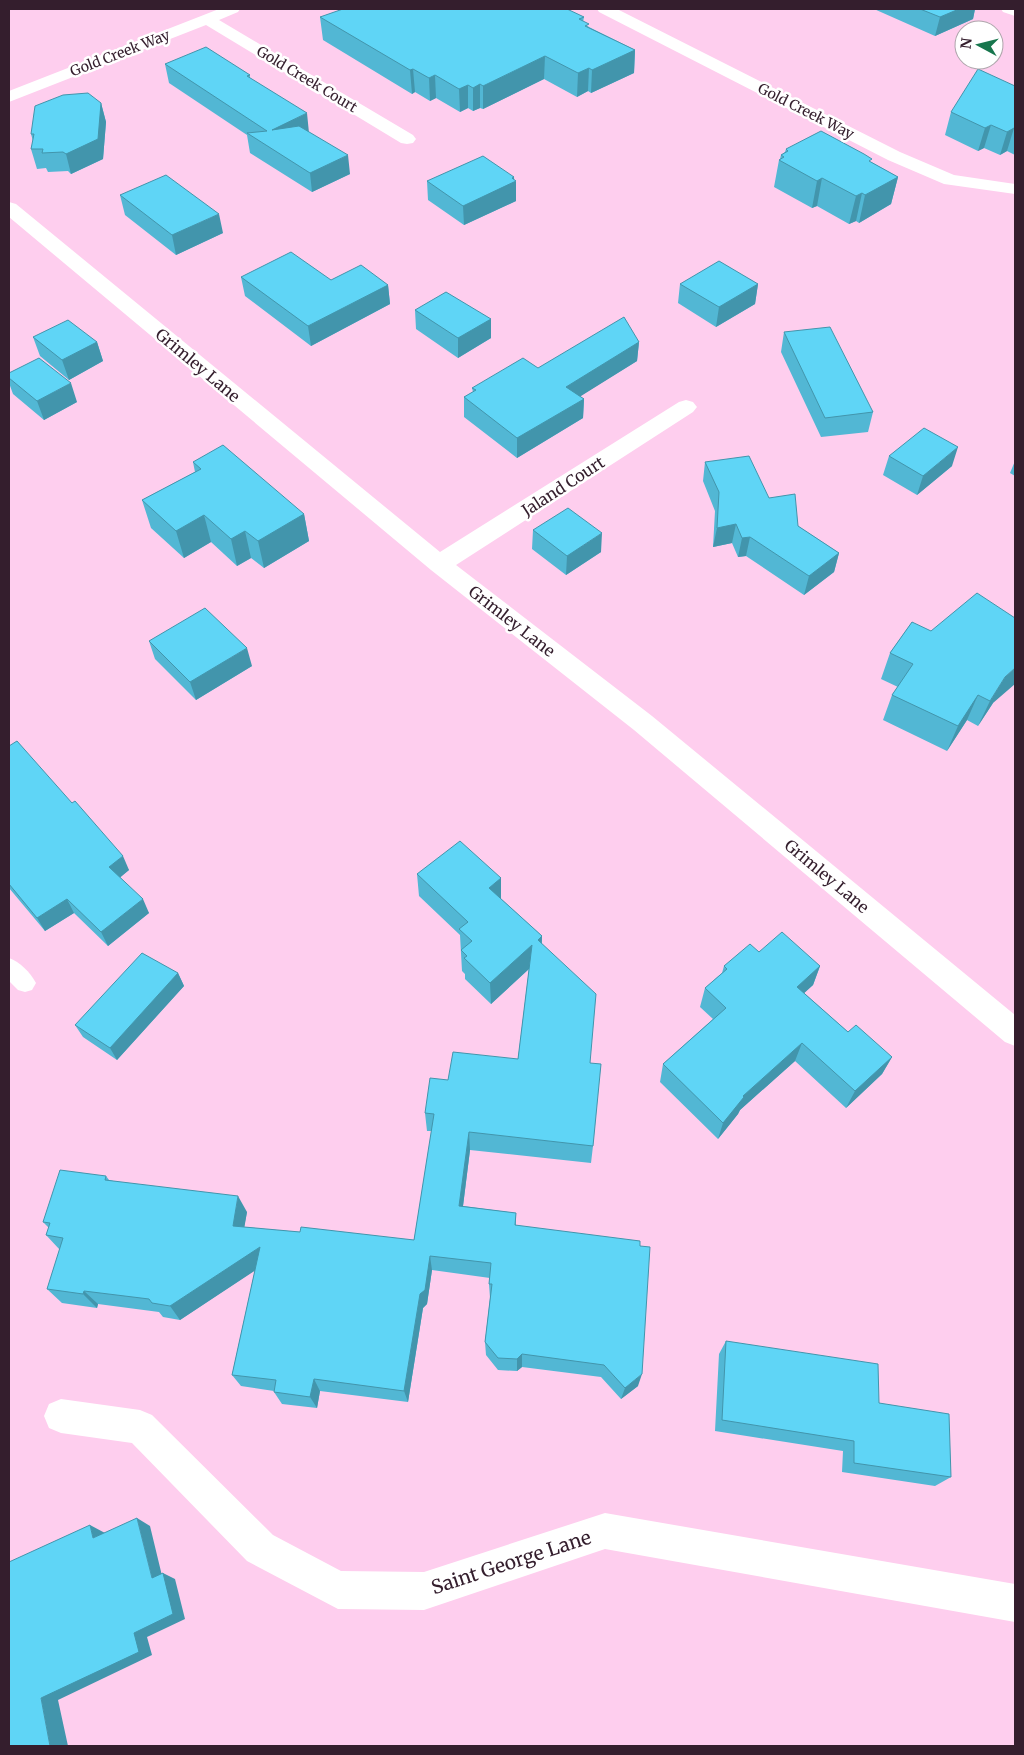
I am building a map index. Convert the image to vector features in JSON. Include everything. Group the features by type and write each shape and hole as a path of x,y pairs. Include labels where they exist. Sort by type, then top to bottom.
{"street":[{"name":"Gold Creek Way","path":"9,97 232,9"},
{"name":"Gold Creek Way","path":"605,9 894,156 950,180 1015,189"},
{"path":"1009,9 1015,11"},
{"name":"Gold Creek Court","path":"207,19 408,139"},
{"name":"Grimley Lane","path":"9,208 439,564 643,723 1015,1033"},
{"name":"Jaland Court","path":"439,564 686,407"},
{"name":"Saint George Lane","path":"61,1416 140,1427 260,1548 338,1590 424,1591 605,1531 1015,1603"}],"lane":[{"path":"9,967 25,983"}],"building":[{"path":"343,9 567,9 584,17 579,19 589,24 585,26 635,50 592,70 589,68 578,73 545,56 483,86 480,84 473,88 468,85 459,89 435,75 429,78 413,69 410,70 320,17"},
{"path":"920,9 959,9 940,17"},
{"path":"206,47 250,75 247,76 307,113 272,130 299,126 348,155 310,173 247,133 267,131 165,64"},
{"path":"977,70 1015,86 1015,128 1007,132 991,125 985,128 951,112"},
{"path":"88,93 101,103 98,139 66,154 63,152 42,153 43,149 31,149 34,134 31,134 35,106 63,95"},
{"path":"821,131 864,154 872,159 869,161 898,177 865,195 862,193 856,196 822,178 817,181 779,160 784,157 781,155 788,151 786,149"},
{"path":"483,156 514,177 512,178 516,181 463,206 427,181"},
{"path":"166,175 219,214 172,235 120,195"},
{"path":"291,252 331,280 361,265 388,285 308,326 241,277"},
{"path":"719,261 758,284 719,307 680,284"},
{"path":"446,292 491,319 458,338 415,310"},
{"path":"624,317 639,342 566,387 584,399 517,438 464,397 476,390 472,388 523,358 538,368"},
{"path":"68,320 97,342 62,360 33,337"},
{"path":"830,327 873,412 825,418 784,332"},
{"path":"39,358 71,383 37,401 9,378 9,373"},
{"path":"924,428 958,447 923,476 889,456"},
{"path":"223,445 304,514 258,541 245,531 231,539 204,515 176,531 142,500 201,469 193,462"},
{"path":"749,456 769,498 795,494 798,526 839,553 809,576 750,537 742,538 736,524 717,528 719,492 705,462"},
{"path":"568,508 602,533 567,556 533,530"},
{"path":"977,593 1015,618 1015,668 1005,677 990,701 978,695 958,726 892,695 913,664 890,653 912,622 931,631"},
{"path":"205,608 247,648 190,682 149,641"},
{"path":"17,741 72,803 75,801 123,856 109,867 143,899 101,932 67,899 37,918 9,884 9,746"},
{"path":"460,841 501,878 489,888 542,936 538,940 596,994 590,1063 601,1064 593,1146 469,1132 459,1206 516,1213 515,1225 640,1241 640,1246 650,1247 642,1374 625,1388 604,1365 522,1354 517,1359 498,1358 485,1342 492,1284 489,1284 491,1263 430,1256 425,1290 420,1294 404,1391 314,1379 310,1397 274,1392 276,1380 232,1375 260,1247 170,1306 152,1303 149,1299 84,1291 83,1294 47,1289 63,1238 46,1235 50,1223 43,1222 60,1170 106,1176 105,1180 238,1196 233,1226 300,1232 301,1227 414,1240 434,1114 425,1113 430,1078 448,1080 453,1052 518,1059 532,945 490,983 464,958 467,956 461,950 472,941 459,929 468,922 417,874"},
{"path":"782,932 820,966 797,987 848,1032 856,1025 892,1057 855,1091 802,1043 743,1096 723,1123 663,1064 726,1008 705,988 727,969 724,966 750,944 759,952"},
{"path":"142,953 178,973 110,1048 75,1025"},
{"path":"726,1341 878,1364 879,1403 949,1414 951,1477 854,1463 854,1441 722,1420"},
{"path":"137,1518 152,1578 163,1573 173,1614 134,1633 139,1652 41,1698 50,1746 9,1746 9,1562 90,1525 93,1538"}]}
